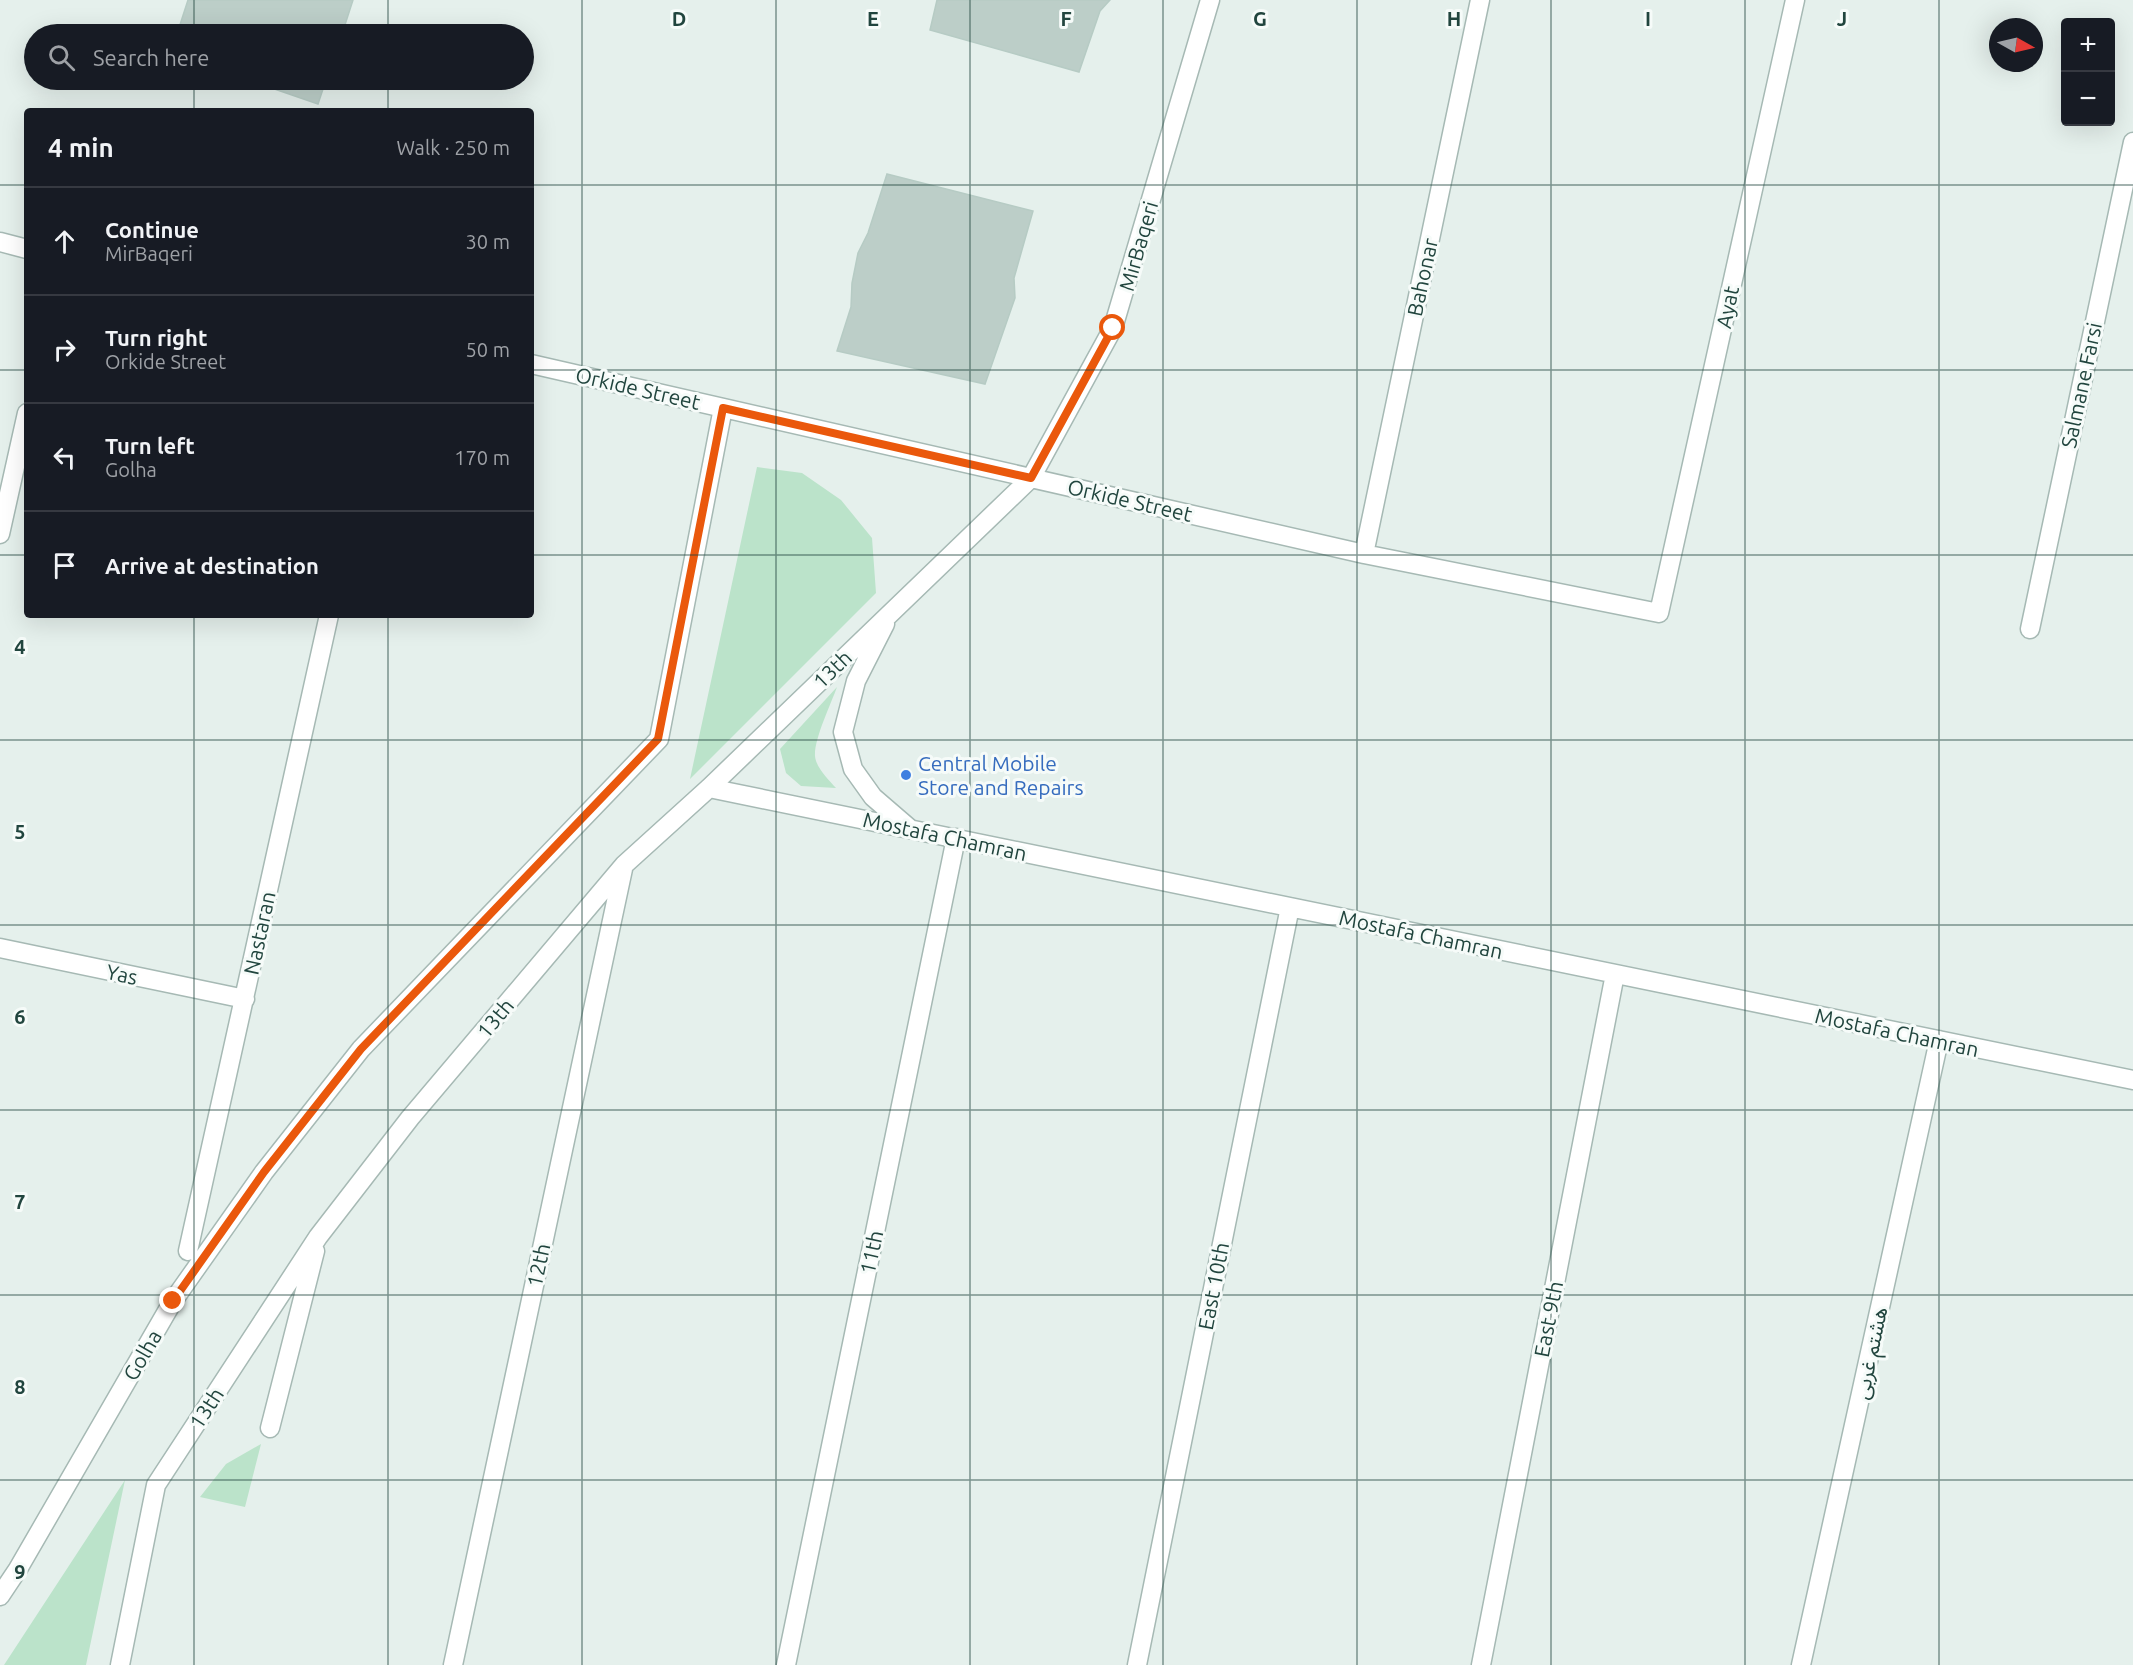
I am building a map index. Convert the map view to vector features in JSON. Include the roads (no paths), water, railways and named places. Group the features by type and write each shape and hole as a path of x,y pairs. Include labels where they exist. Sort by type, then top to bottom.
{"street":[{"name":"MirBaqeri","path":"1031,478 1113,328 1210,0"},
{"name":"Bahonar","path":"1364,554 1480,0"},
{"name":"Ayat","path":"1659,613 1795,0"},
{"name":"Salmane Farsi","path":"2030,629 2133,142"},
{"path":"0,242 24,248"},
{"name":"Orkide Street","path":"534,365 1364,554 1659,613"},
{"name":"Golha","path":"0,1596 18,1569 173,1301 264,1172 361,1049 658,739 723,408"},
{"path":"0,534 24,426"},
{"name":"13th","path":"120,1665 156,1485 318,1238 410,1118 624,865 709,788 1031,478"},
{"path":"892,610 856,681 843,732 853,769 873,797 910,829"},
{"name":"Nastaran","path":"188,1251 327,618"},
{"name":"Mostafa Chamran","path":"709,788 2133,1080"},
{"name":"11th","path":"786,1665 956,838"},
{"name":"12th","path":"453,1665 624,865"},
{"name":"East 10th","path":"1137,1665 1290,907"},
{"name":"Yas","path":"0,948 245,999"},
{"name":"East 9th","path":"1481,1665 1615,974"},
{"name":"هشتم غربی","path":"1801,1665 1939,1040"},
{"path":"270,1428 318,1238"}],"place":[{"name":"Central Mobile Store and Repairs","path":"906,775"}]}
